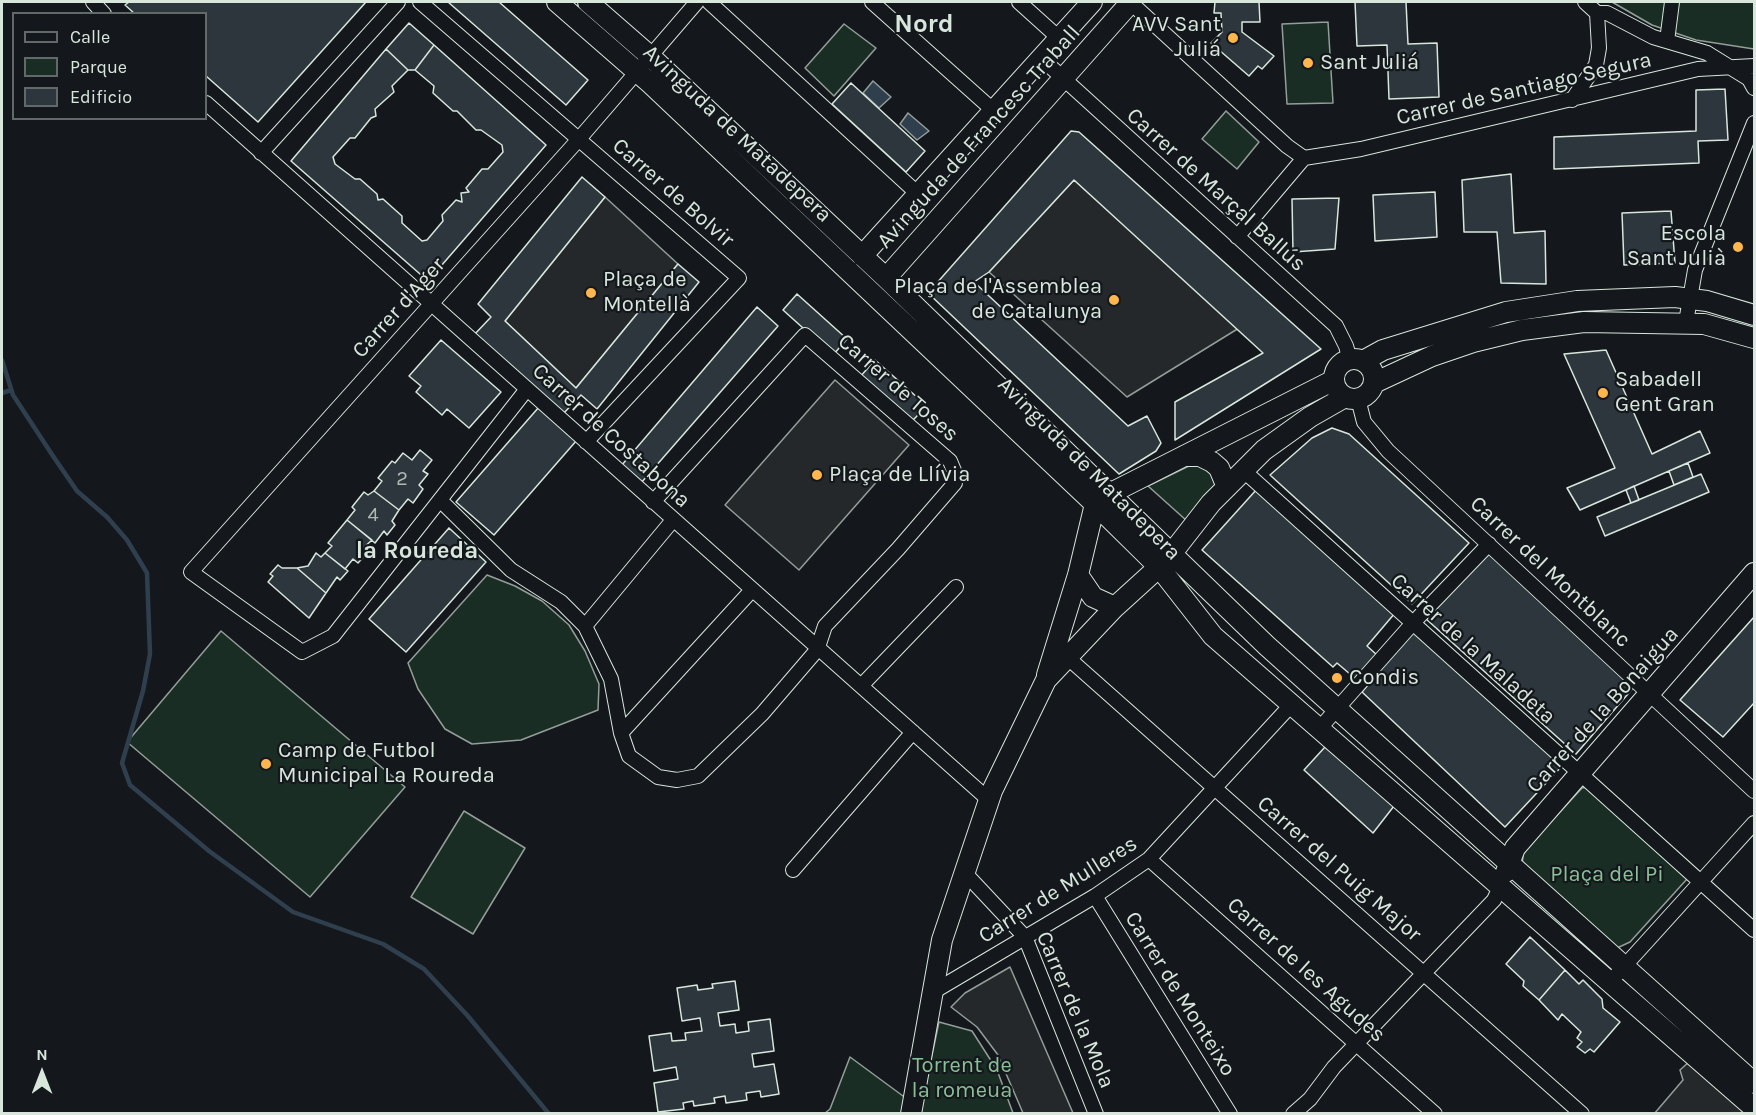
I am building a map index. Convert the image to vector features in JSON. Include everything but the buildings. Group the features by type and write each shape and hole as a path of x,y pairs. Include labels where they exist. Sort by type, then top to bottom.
{"street":[{"path":"261,153 398,2"},
{"name":"Carrer de Bolvir","path":"420,2 739,278 586,442"},
{"name":"Avinguda de Matadepera","path":"588,2 650,56 886,278 1165,560 1267,646 1755,1083"},
{"name":"Carrer d'Ager","path":"440,500 333,636 302,652 191,572 579,140 697,2"},
{"path":"709,2 917,193"},
{"path":"872,2 994,111"},
{"path":"1019,2 1060,39"},
{"name":"Avinguda de Francesc Traball","path":"862,256 1092,2"},
{"path":"1131,2 1287,146 1304,158 1237,237"},
{"name":"Avinguda de Francesc Traball","path":"886,278 1131,2"},
{"path":"1585,2 1597,13 1607,13 1653,37 1707,53 1730,65 1749,79 1755,88"},
{"path":"1668,41 1672,2"},
{"name":"Avinguda de Matadepera","path":"561,3 1103,498"},
{"path":"1572,100 1596,65 1599,48 1597,13"},
{"name":"Carrer de Marçal Ballús","path":"1042,59 1336,327 1356,360"},
{"name":"Carrer de Santiago Segura","path":"1304,158 1361,149 1698,69 1753,65"},
{"name":"Carrer de Costabona","path":"207,105 653,501 817,650 989,800"},
{"path":"1686,322 1695,270 1755,123"},
{"path":"1352,398 1337,390 1334,380 1338,367 1383,350 1506,312 1577,301 1690,299 1707,301 1755,315"},
{"path":"1374,382 1473,342 1522,330 1584,322 1686,322 1704,324 1755,338"},
{"name":"Carrer de Toses","path":"440,500 506,566 561,602 585,626 610,679 621,733 629,756 658,777 677,780 698,776 762,714 817,650 825,626 898,549 955,483 955,473 950,461 805,335 653,501"},
{"path":"1046,680 1115,607 1165,560 1211,503 1282,436 1352,398 1369,393 1374,382 1372,370 1356,360"},
{"path":"911,1113 942,940 989,800 1046,680 1103,498 1334,380"},
{"path":"440,500 527,389"},
{"name":"Carrer del Montblanc","path":"1352,398 1364,422 1388,451 1755,792"},
{"path":"1184,456 1200,456 1212,462 1219,468 1227,487"},
{"name":"Carrer de la Maladeta","path":"1244,471 1755,930"},
{"path":"585,626 673,520"},
{"path":"1320,728 1413,623 1489,544"},
{"name":"Avinguda de Matadepera","path":"1165,560 1213,636 1755,1108"},
{"name":"Carrer de la Bonaigua","path":"1501,885 1515,848 1755,573"},
{"path":"1078,575 1093,597 1115,607"},
{"path":"861,686 956,587"},
{"path":"621,733 752,590"},
{"name":"Carrer del Puig Major","path":"1067,657 1582,1113"},
{"name":"Carrer de Mulleres","path":"933,993 1095,896 1149,859 1292,704"},
{"path":"793,870 913,732"},
{"path":"1611,981 1755,823"},
{"name":"Carrer de les Agudes","path":"1149,859 1435,1113"},
{"name":"Carrer de la Mola","path":"964,872 1025,937 1096,1113"},
{"path":"1299,1112 1357,1044 1494,900 1501,885"},
{"name":"Carrer de Monteixo","path":"1095,896 1230,1113"}],"green space":[{"path":"1612,2 1754,2 1754,49 1696,40 1652,25"},
{"name":"Sant Juliá","path":"1328,22 1333,103 1287,104 1282,24"},
{"path":"844,24 876,48 834,96 805,68"},
{"path":"1226,111 1259,142 1237,169 1202,139"},
{"path":"1193,464 1209,469 1215,485 1187,521 1148,486"},
{"path":"487,575 515,586 542,601 569,625 585,651 599,684 598,710 521,740 472,744 445,729 418,689 408,663"},
{"name":"Camp de Futbol Municipal La Roureda","path":"221,631 405,787 310,897 127,742"},
{"name":"Plaça del Pi","path":"1587,787 1687,879 1630,942 1617,948 1522,864 1524,851 1582,788"},
{"path":"464,811 525,848 473,934 411,897"},
{"name":"Torrent de la romeua","path":"939,1022 972,1031 997,1070 1013,1113 824,1114 830,1109 850,1057 903,1096 922,1102"}],"shaded area":[{"name":"Plaça de l'Assemblea de Catalunya","path":"1074,180 1239,328 1127,397 989,272"},
{"name":"Plaça de Montellà","path":"605,197 678,264 576,388 505,321"},
{"name":"Plaça de Llívia","path":"835,380 909,445 799,570 725,505"},
{"path":"1010,967 1073,1113 1023,1113 998,1055 977,1027 951,1007 965,993"},
{"path":"1690,1061 1749,1114 1654,1114 1683,1080 1680,1070"}],"water":[{"path":"873,81 891,97 879,108 863,93"},
{"path":"908,113 929,131 917,140 900,124"}],"waterway":[{"path":"2,360 13,395 53,456 77,491 107,517 127,540 147,573 150,654 143,691 122,763 130,785 209,851 293,912 383,944 424,969 467,1015 549,1114"},
{"path":"2,393 11,390"}],"place":[{"name":"AVV Sant Juliá","path":"1233,38"},
{"name":"Sant Juliá","path":"1308,63"},
{"name":"Escola Sant Julià","path":"1738,247"},
{"name":"Plaça de Montellà","path":"591,293"},
{"name":"Plaça de l'Assemblea de Catalunya","path":"1114,300"},
{"name":"Sabadell Gent Gran","path":"1603,393"},
{"name":"Plaça de Llívia","path":"817,475"},
{"name":"Condis","path":"1337,678"},
{"name":"Camp de Futbol Municipal La Roureda","path":"266,764"}],"district":[{"name":"Nord","path":"924,25"},
{"name":"la Roureda","path":"417,551"}]}
